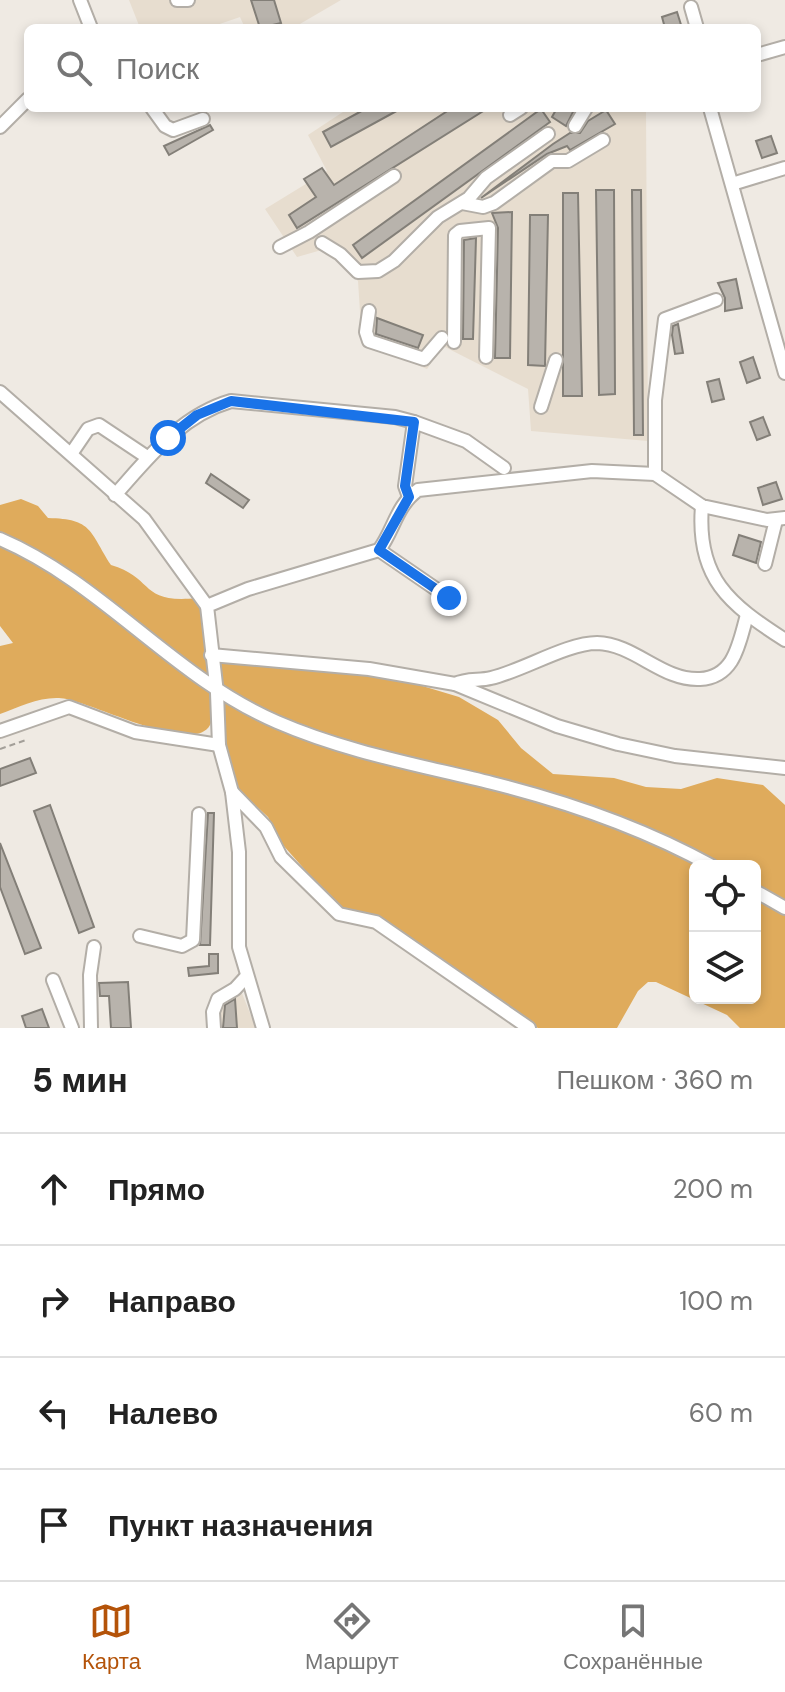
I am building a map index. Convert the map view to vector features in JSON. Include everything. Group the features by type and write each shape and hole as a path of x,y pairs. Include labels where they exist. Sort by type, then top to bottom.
{"street":[{"path":"80,0 89,24"},
{"path":"177,0 188,0"},
{"path":"691,7 696,24"},
{"path":"761,54 785,47"},
{"path":"0,127 24,103"},
{"path":"155,112 165,126 173,130 203,119"},
{"path":"575,126 584,112"},
{"path":"711,112 785,373"},
{"path":"322,243 340,254 358,272 378,271 394,261 438,217 462,203 486,178 548,134"},
{"path":"462,203 483,207 494,203 552,161 568,161 603,140"},
{"path":"732,184 785,168"},
{"path":"280,247 353,205 394,176"},
{"path":"486,357 489,228 494,203"},
{"path":"353,205 360,219"},
{"path":"369,311 367,336 382,345 424,359 448,340 455,235 460,231 489,228"},
{"path":"655,474 655,400 665,319 716,300"},
{"path":"541,407 556,360"},
{"path":"0,392 144,519 207,606 219,745 232,792 239,852 239,947 263,1028"},
{"path":"115,495 147,457 197,415 231,401 414,422 466,441 504,468"},
{"path":"409,497 405,486 414,422"},
{"path":"71,454 88,429 99,425 147,457"},
{"path":"207,606 248,589 379,550 409,497 418,490 592,471 655,474 702,506 780,519 765,564"},
{"path":"702,506 706,562 717,584 747,615 785,640"},
{"path":"0,539 53,568 245,708 303,733 364,753 568,805 625,825 699,860"},
{"path":"379,550 449,598"},
{"path":"455,684 490,679 598,643 632,654 674,676 689,679 717,676 732,660 747,615"},
{"path":"211,655 358,668 455,684 557,726 618,744 675,756 785,768"},
{"path":"0,731 69,707 135,732 219,745"},
{"path":"232,792 266,827 281,857 339,914 376,922 529,1028"},
{"path":"140,936 182,946 193,940 199,814"},
{"path":"761,894 785,908"},
{"path":"91,1028 90,975 94,947"},
{"path":"214,1028 213,1012 218,999 235,989 246,977"},
{"path":"53,980 72,1028"}],"path":[{"path":"0,749 26,740"}],"shaded area":[{"path":"129,0 341,0 300,24 243,24 240,17 220,24 138,24"},
{"path":"343,112 646,112 648,441 531,431 528,389 443,346 427,369 362,343 358,281 325,249 297,257 265,209 327,171 308,135"},
{"path":"21,499 38,506 48,518 82,524 93,535 111,565 135,576 156,594 178,599 197,598 214,701 210,725 200,733 162,731 59,698 37,701 0,714 0,646 13,643 0,626 0,505"},
{"path":"212,655 386,675 459,697 498,720 521,748 553,774 614,778 646,787 681,789 717,778 763,785 785,805 785,1028 740,1028 727,1015 703,1004 761,1004 761,860 689,860 689,997 656,982 648,982 638,991 617,1028 538,1028 363,915 338,907 282,844 268,817 238,789 225,747 224,718"},
{"path":"239,986 256,1028 211,1028 210,1001"}],"building":[{"path":"251,0 274,0 281,23 259,24"},
{"path":"677,12 681,24 664,24 662,17"},
{"path":"360,112 395,112 331,147 323,132"},
{"path":"446,112 482,112 297,228 289,215 316,197 304,179 322,168 334,185"},
{"path":"537,112 543,112 550,122 362,258 353,245"},
{"path":"555,112 573,112 566,126 552,117"},
{"path":"607,112 615,124 570,150 567,146 547,154 481,198 553,144 570,133 580,133 588,121"},
{"path":"210,125 213,130 169,155 164,146"},
{"path":"771,136 777,153 762,158 756,141"},
{"path":"596,190 614,190 615,394 599,395"},
{"path":"632,190 641,190 643,435 634,435"},
{"path":"563,193 578,193 582,396 563,396"},
{"path":"512,212 510,358 495,358 498,228 492,213"},
{"path":"530,215 548,215 545,366 528,365"},
{"path":"476,238 473,339 463,339 464,240"},
{"path":"736,279 742,308 725,311 725,298 718,283"},
{"path":"377,318 423,335 418,348 376,334"},
{"path":"678,324 683,353 675,354 672,335 673,326"},
{"path":"753,357 760,378 747,383 740,362"},
{"path":"719,379 724,399 712,402 707,382"},
{"path":"763,417 770,435 757,440 750,422"},
{"path":"211,474 249,500 243,508 206,483"},
{"path":"776,482 782,499 763,505 758,488"},
{"path":"739,535 761,542 756,563 733,555"},
{"path":"30,758 36,773 0,786 0,769"},
{"path":"50,805 94,927 79,933 34,811"},
{"path":"208,813 214,813 210,945 200,945"},
{"path":"0,843 41,948 25,954 0,887"},
{"path":"209,954 218,954 218,973 189,976 188,968 209,966"},
{"path":"128,982 131,1028 111,1028 109,996 100,996 99,983"},
{"path":"235,999 237,1028 223,1028 225,1005"},
{"path":"42,1009 49,1028 26,1028 22,1016"}],"route":[{"path":"168,438 197,415 231,401 395,417 414,422 405,486 409,497 392,521 379,550 449,598"}]}
